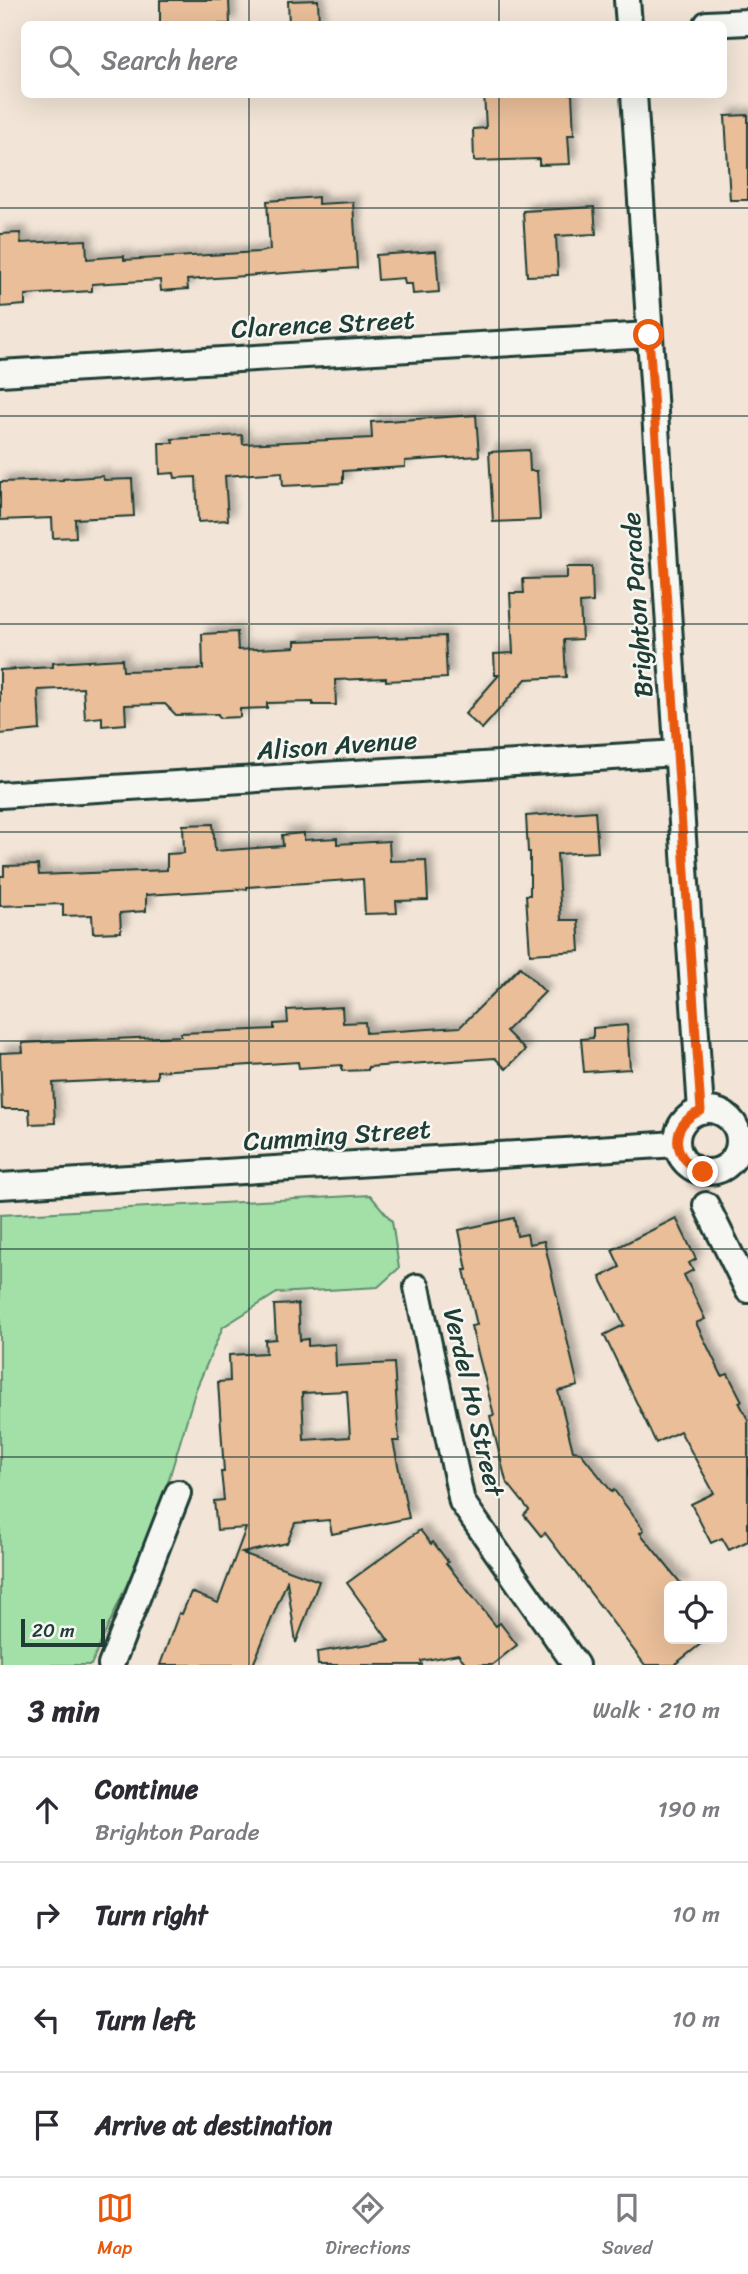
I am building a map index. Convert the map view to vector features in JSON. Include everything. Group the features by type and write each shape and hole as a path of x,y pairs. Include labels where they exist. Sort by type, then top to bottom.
{"street":[{"path":"627,0 629,21"},
{"path":"727,23 748,22"},
{"name":"Brighton Parade","path":"634,98 701,1111"},
{"name":"Clarence Street","path":"0,373 649,335"},
{"name":"Alison Avenue","path":"0,795 677,753"},
{"path":"710,1110 727,1116 744,1140 729,1164 713,1172 703,1172 686,1163 677,1144 680,1127 685,1120 701,1111 710,1110"},
{"name":"Cumming Street","path":"0,1186 677,1144"},
{"path":"706,1205 748,1290"},
{"name":"Verdel Ho Street","path":"417,1287 462,1502 576,1665"},
{"path":"111,1665 178,1493"}],"green space":[{"path":"370,1195 392,1221 399,1268 378,1287 277,1293 223,1327 196,1389 159,1512 91,1665 0,1665 0,1215"}],"building":[{"path":"160,0 229,0 230,21 160,21"},
{"path":"318,0 319,21 289,21 288,1"},
{"path":"484,98 572,98 574,135 568,135 570,164 539,165 539,159 474,161 473,129 486,128"},
{"path":"748,115 748,200 730,200 725,116"},
{"path":"318,197 318,204 353,202 357,268 187,280 188,289 161,291 160,280 92,284 92,291 25,295 25,305 0,307 0,234 20,233 21,243 86,240 87,259 124,256 124,260 259,252 270,250 267,201"},
{"path":"594,207 596,234 556,236 558,275 527,276 523,211"},
{"path":"436,251 439,292 413,294 412,284 405,284 404,278 378,280 376,255"},
{"path":"476,415 479,456 405,461 405,467 343,471 343,483 283,486 282,472 225,476 228,520 198,522 196,477 175,478 174,473 160,474 159,443 173,443 172,439 242,435 243,444 372,438 371,422"},
{"path":"529,450 530,471 537,471 540,520 493,522 489,452"},
{"path":"103,476 104,480 132,479 134,516 75,519 76,537 53,538 52,518 0,520 0,482"},
{"path":"567,567 592,567 593,602 580,603 582,639 564,640 566,677 526,679 482,729 465,714 499,675 495,675 494,654 513,653 510,593 524,593 523,579 567,578"},
{"path":"237,632 238,650 295,647 295,641 445,636 447,678 335,680 336,705 313,705 313,702 267,703 267,708 240,709 240,717 219,718 218,714 176,715 165,704 125,705 126,724 102,726 102,717 85,719 83,688 38,690 40,730 0,734 0,670 53,667 53,663 122,659 123,671 203,669 202,634"},
{"path":"595,811 598,852 557,854 561,920 578,920 580,951 530,954 526,895 530,895 530,852 526,816"},
{"path":"213,824 215,851 283,846 282,835 304,833 304,840 337,838 337,844 389,841 390,861 426,860 428,900 396,901 397,913 365,914 363,879 146,895 146,911 120,913 121,932 93,933 92,915 63,916 63,904 0,906 0,876 4,876 4,866 38,865 39,875 167,870 167,854 184,853 183,825"},
{"path":"520,967 545,992 506,1031 525,1050 506,1069 495,1058 342,1071 342,1065 299,1068 298,1062 157,1071 157,1078 53,1083 55,1123 30,1124 29,1109 2,1109 0,1053 23,1052 22,1043 274,1029 274,1024 288,1023 287,1010 342,1007 343,1023 365,1022 366,1033 460,1027"},
{"path":"627,1025 630,1069 584,1072 581,1039 593,1038 593,1028"},
{"path":"514,1218 517,1236 527,1234 529,1244 544,1241 578,1386 558,1391 573,1451 580,1452 612,1492 614,1490 644,1530 640,1533 679,1581 664,1581 664,1644 701,1644 674,1665 645,1665 545,1533 541,1536 524,1515 529,1510 506,1481 490,1416 494,1415 471,1326 477,1325 464,1270 467,1270 459,1230"},
{"path":"676,1218 696,1259 689,1263 693,1270 684,1275 705,1319 696,1323 722,1376 728,1374 748,1420 748,1541 729,1550 722,1538 711,1543 691,1504 714,1493 680,1431 656,1443 604,1335 624,1325 600,1277 620,1267 612,1250"},
{"path":"298,1304 300,1340 308,1339 308,1346 335,1344 336,1366 394,1363 399,1441 393,1441 409,1518 332,1534 329,1520 295,1523 287,1543 242,1553 319,1581 296,1643 287,1581 253,1665 160,1665 179,1613 182,1614 191,1592 218,1603 246,1528 217,1530 214,1501 224,1500 218,1382 230,1381 229,1355 266,1353 265,1340 276,1339 274,1305","holes":["347,1391 350,1437 304,1440 302,1393"]},
{"path":"420,1530 431,1544 433,1542 448,1562 446,1563 496,1626 500,1623 517,1645 492,1665 467,1665 458,1654 421,1661 422,1665 318,1665 317,1652 389,1641 347,1583"}],"route":[{"path":"649,335 701,1111 685,1120 680,1127 677,1144 686,1163 703,1172"}]}
